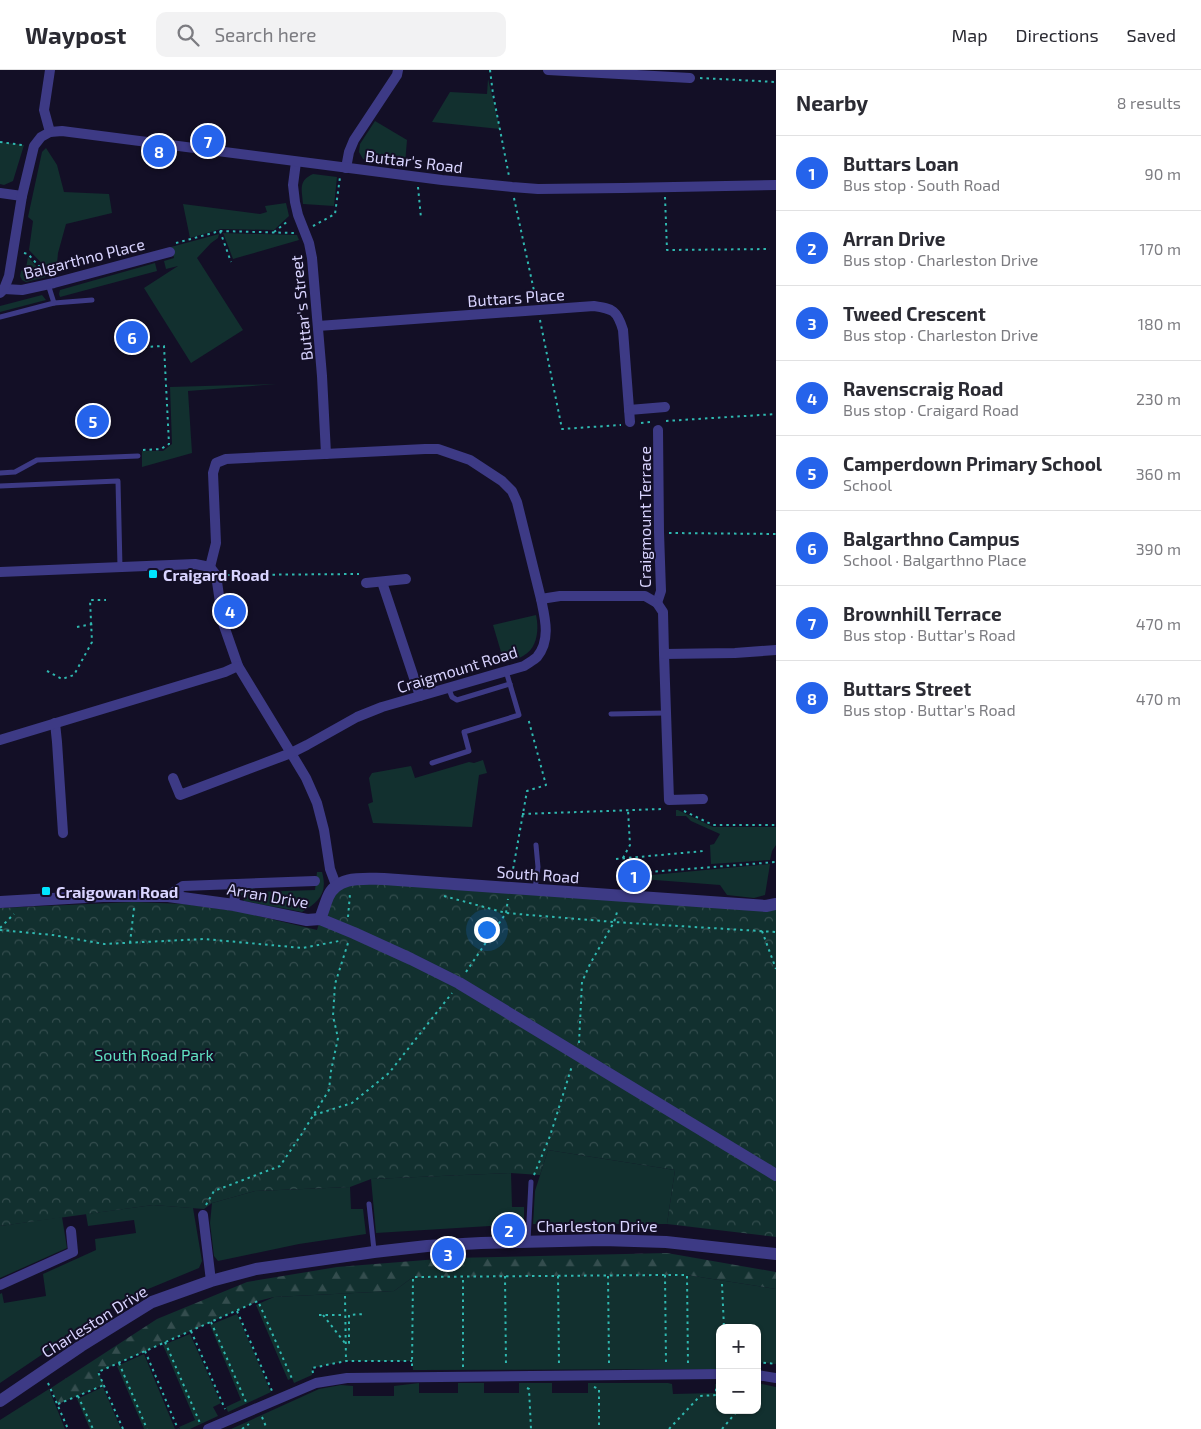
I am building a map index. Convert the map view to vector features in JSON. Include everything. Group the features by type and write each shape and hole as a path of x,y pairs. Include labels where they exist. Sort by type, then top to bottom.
{"street":[{"path":"2,291 9,276 22,196 34,146 41,137 50,132 44,110 50,70"},
{"path":"346,168 348,152 354,140 397,75 398,70"},
{"path":"548,70 690,78"},
{"name":"Buttar's Road","path":"50,132 62,131 417,177 538,189 776,185"},
{"name":"Buttar's Street","path":"296,162 293,185 294,202 309,243 312,258 322,376 326,454"},
{"path":"0,193 22,196"},
{"name":"Balgarthno Place","path":"2,291 22,290 51,284 170,252"},
{"name":"Buttars Place","path":"318,326 594,306 610,308 620,318 623,330 629,424"},
{"path":"629,410 665,407"},
{"name":"Craigmount Terrace","path":"657,426 661,590 657,603"},
{"path":"320,919 328,895 336,885 330,870 324,830 317,803 306,778 238,666 224,623 213,571 216,543 213,473 216,463 226,459 425,449 438,450 470,460 502,481 512,491 517,502 541,599 560,596 645,596 657,603 663,612 669,800 703,799"},
{"path":"0,572 195,564 213,571"},
{"path":"366,583 406,579"},
{"path":"382,582 420,696"},
{"name":"Craigmount Road","path":"173,778 180,795 291,753 307,746 357,717 382,707 524,666 536,658 543,646 546,634 546,620 541,599"},
{"path":"664,654 735,653 776,650"},
{"path":"0,740 238,666"},
{"path":"55,723 63,833"},
{"name":"South Road","path":"336,885 348,880 384,879 766,906 776,904"},
{"path":"0,902 102,896 168,896 184,886 315,881"},
{"path":"234,905 236,884"},
{"name":"Arran Drive","path":"168,896 234,905 307,920 320,919 351,938 411,959 459,983 776,1175"},
{"path":"203,1215 211,1281"},
{"path":"0,1285 73,1252 70,1231"},
{"name":"Charleston Drive","path":"0,1401 81,1346 152,1302 211,1281 256,1269 374,1252 445,1245 528,1242 602,1240 666,1242 776,1254"},
{"path":"204,1427 230,1420 316,1383 347,1378 716,1374"},
{"path":"761,1376 776,1378"}],"lane":[{"path":"51,284 54,303"},
{"path":"0,317 54,303 92,300"},
{"path":"0,473 15,472 36,460 138,456"},
{"path":"0,486 118,481 120,567"},
{"path":"432,763 470,751 464,732 519,716 506,671"},
{"path":"448,688 452,697 457,700 510,684"},
{"path":"611,714 666,713"},
{"path":"535,890 538,867 536,845"},
{"path":"528,1242 532,1182"},
{"path":"369,1204 374,1252"}],"path":[{"path":"490,70 493,94 562,429 629,424 657,426"},
{"path":"690,78 776,82"},
{"path":"0,142 34,146"},
{"path":"417,177 420,218"},
{"path":"170,252 168,246 220,231 295,233 318,224 335,214 340,178"},
{"path":"665,187 666,250 770,249"},
{"path":"274,232 298,215"},
{"path":"220,231 231,262"},
{"path":"13,251 28,254 51,284"},
{"path":"138,456 141,450 161,449 169,444 164,346 145,346"},
{"path":"665,421 776,414"},
{"path":"659,532 776,534"},
{"path":"213,571 361,574 366,583"},
{"path":"47,671 62,679 74,675 92,642 90,600 106,600"},
{"path":"78,627 92,624"},
{"path":"314,1115 352,1103 389,1074 443,1006 506,912 527,791 546,785 528,717 519,716"},
{"path":"522,814 669,808"},
{"path":"679,808 713,825 776,825"},
{"path":"532,1182 550,1136 579,1044 582,982 614,922 621,896 623,858 630,845 628,810"},
{"path":"616,859 704,851"},
{"path":"623,874 776,862"},
{"path":"203,1215 204,1209 214,1190 280,1166 329,1090 338,1038 333,1016 335,984 351,938 347,922 350,891"},
{"path":"440,895 506,912 614,922 776,932"},
{"path":"130,943 135,896"},
{"path":"0,929 22,906 22,900"},
{"path":"0,929 53,935 104,944 204,939 303,948 340,941"},
{"path":"762,931 776,969"},
{"path":"665,1275 666,1375"},
{"path":"412,1378 413,1277 463,1276 687,1275 688,1375"},
{"path":"463,1276 463,1377"},
{"path":"505,1276 506,1377"},
{"path":"558,1276 559,1376"},
{"path":"608,1276 609,1376"},
{"path":"722,1284 724,1324"},
{"path":"345,1296 346,1361"},
{"path":"123,1429 98,1372 258,1301 297,1390"},
{"path":"237,1311 276,1399"},
{"path":"345,1344 349,1344 349,1315 365,1314"},
{"path":"319,1315 345,1315"},
{"path":"322,1315 345,1344"},
{"path":"211,1322 250,1410"},
{"path":"191,1331 230,1420"},
{"path":"165,1342 204,1427"},
{"path":"145,1351 178,1429"},
{"path":"316,1383 312,1368 346,1361 412,1361"},
{"path":"119,1362 147,1429"},
{"path":"761,1362 776,1364"},
{"path":"42,1372 51,1388 68,1429"},
{"path":"590,1376 590,1385 598,1389 599,1429"},
{"path":"521,1377 522,1384 529,1389 531,1429"},
{"path":"58,1404 104,1385"},
{"path":"669,1429 700,1396 716,1395"},
{"path":"78,1396 92,1429"},
{"path":"722,1429 735,1414"}],"green space":[{"path":"488,79 500,129 432,122 450,92 487,94"},
{"path":"375,121 407,140 405,164 363,159 359,152 360,144"},
{"path":"0,142 24,145 13,181 4,185 0,184"},
{"path":"46,148 57,165 64,192 109,194 112,213 66,224 58,253 56,274 52,274 29,250 33,221 28,217 42,152"},
{"path":"313,174 337,177 334,206 303,204 303,183"},
{"path":"286,203 289,216 274,230 221,229 190,238 183,204 260,214 267,212 265,206"},
{"path":"223,233 297,235 299,240 233,259"},
{"path":"219,234 218,238 197,258 243,330 191,363 144,288 178,266 166,269 164,261 174,258 171,247"},
{"path":"28,257 46,277 26,282 22,280 20,276 21,271 26,268"},
{"path":"155,263 157,271 60,297 60,290"},
{"path":"42,295 46,300 0,312 0,306"},
{"path":"277,384 188,391 192,453 142,467 142,451 163,451 172,444 170,387"},
{"path":"536,615 537,632 532,648 521,657 504,662 493,625"},
{"path":"483,760 487,773 479,775 472,827 373,823 368,804 373,802 369,778 372,773 411,766 415,778 469,762 474,763"},
{"path":"676,810 713,827 776,827 776,845 770,860 711,864 710,845 714,844 720,834 691,821 686,816 676,816"},
{"path":"770,864 765,895 754,898 727,895 720,885 642,879 641,876"},
{"path":"317,872 322,872 324,879 323,891 313,904 302,912 244,901 241,894 243,889 253,888 255,892 315,890"},
{"name":"South Road Park","path":"349,880 776,904 776,1237 667,1224 675,1170 548,1150 540,1175 511,1173 371,1179 350,1187 255,1191 212,1203 204,1209 153,1205 0,1226 0,908 134,902 184,904 242,912 317,930 328,895"},
{"path":"548,1150 675,1170 667,1224 533,1224 535,1191"},
{"path":"511,1173 512,1207 524,1207 524,1224 376,1233 371,1179"},
{"path":"350,1187 351,1209 363,1209 366,1234 299,1244 218,1261 214,1256 210,1223 212,1203 255,1191"},
{"path":"153,1205 193,1208 202,1261 199,1268 124,1299 0,1383 0,1294 2,1293 4,1303 46,1296 43,1274 96,1250 95,1239 136,1233 134,1220 88,1226 86,1214"},
{"path":"62,1217 67,1248 0,1278 0,1226"},
{"path":"667,1253 776,1272 776,1289 687,1275 413,1277 394,1291 274,1297 258,1301 98,1372 104,1385 58,1404 51,1388 157,1319 247,1282 337,1267 451,1258"},
{"path":"687,1275 776,1289 776,1364 761,1362 761,1324 716,1324 716,1369 413,1370 412,1361 346,1361 312,1368 312,1375 294,1383 292,1378 288,1380 256,1305 274,1297 394,1291 413,1277"},
{"path":"237,1314 271,1392 228,1412 226,1407 241,1400 210,1325"},
{"path":"190,1334 221,1403 213,1407 218,1416 190,1429 180,1429 179,1427 195,1420 163,1345"},
{"path":"144,1354 175,1429 144,1429 117,1366"},
{"path":"419,1383 419,1393 458,1393 458,1383 484,1383 484,1393 519,1393 519,1383 552,1383 552,1393 588,1393 588,1383 668,1383 672,1384 673,1394 715,1393 716,1384 716,1414 761,1414 761,1384 776,1387 776,1429 231,1429 319,1389 341,1385 353,1386 353,1396 394,1396 394,1386"},
{"path":"103,1387 121,1429 90,1429 77,1399"},
{"path":"49,1389 65,1429 0,1429 0,1420"}],"place":[{"name":"Brownhill Terrace","path":"208,141"},
{"name":"Buttars Street","path":"159,151"},
{"name":"Balgarthno Campus","path":"132,337"},
{"name":"Camperdown Primary School","path":"93,421"},
{"name":"Craigard Road","path":"153,574"},
{"name":"Ravenscraig Road","path":"230,611"},
{"name":"Buttars Loan","path":"634,876"},
{"name":"Craigowan Road","path":"46,891"},
{"name":"Arran Drive","path":"509,1230"},
{"name":"Tweed Crescent","path":"448,1254"}]}
